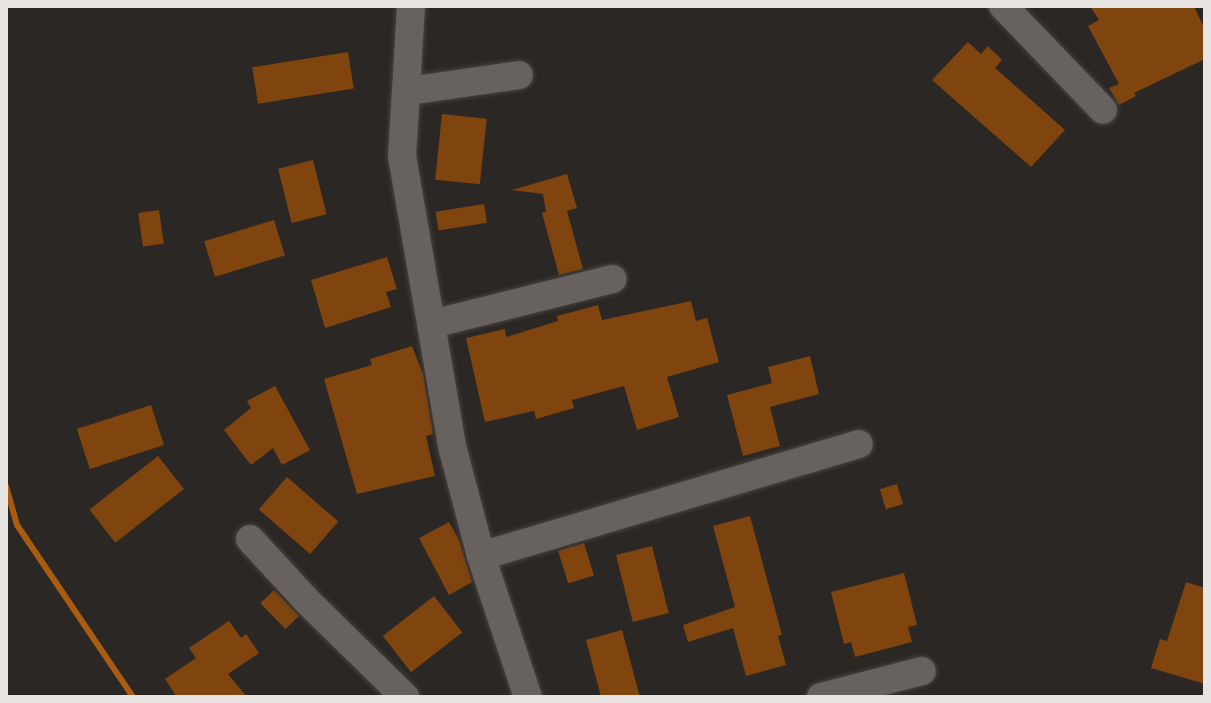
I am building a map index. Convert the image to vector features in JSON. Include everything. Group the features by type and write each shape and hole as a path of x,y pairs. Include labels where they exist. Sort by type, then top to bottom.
{"street":[{"path":"411,6 402,156 453,450 481,556 528,697"},
{"path":"1003,6 1103,110"},
{"path":"408,91 519,75"},
{"path":"432,324 612,279"},
{"path":"481,556 859,444"},
{"path":"250,539 306,600 405,697"},
{"path":"821,697 922,671"}],"building":[{"path":"1090,6 1194,6 1205,30 1205,59 1134,93 1136,96 1119,105 1109,88 1119,84 1088,26 1099,20"},
{"path":"968,42 981,54 988,46 1002,60 995,68 1065,130 1031,167 932,80"},
{"path":"348,52 354,89 258,104 252,67"},
{"path":"442,114 487,119 480,184 435,180"},
{"path":"313,160 327,214 292,223 278,169"},
{"path":"567,174 577,208 567,211 583,269 559,275 542,213 546,212 543,194 512,190"},
{"path":"484,204 487,223 439,230 436,212"},
{"path":"159,210 164,244 143,247 138,213"},
{"path":"274,220 285,255 215,277 204,241"},
{"path":"387,257 397,289 386,292 391,307 325,328 311,280"},
{"path":"691,301 696,321 707,318 719,362 667,377 679,417 637,430 624,386 572,400 574,408 536,419 534,411 485,422 466,338 505,329 506,337 558,321 557,316 598,305 602,320"},
{"path":"412,346 423,374 433,434 426,436 435,476 357,494 324,379 372,365 370,359"},
{"path":"810,356 819,394 770,407 780,446 743,456 727,395 772,383 768,367"},
{"path":"275,386 310,450 282,465 273,448 251,465 224,430 251,408 247,401"},
{"path":"151,405 164,445 90,469 77,429"},
{"path":"158,456 184,489 115,543 89,510"},
{"path":"287,477 338,522 310,554 259,509"},
{"path":"897,484 903,504 886,509 880,489"},
{"path":"750,516 782,635 778,636 786,665 746,676 733,628 688,642 683,625 735,607 713,526"},
{"path":"449,522 459,540 472,582 449,595 419,538"},
{"path":"584,543 594,576 568,583 558,551"},
{"path":"652,546 669,613 633,622 616,555"},
{"path":"904,573 917,625 908,627 912,642 855,657 851,642 844,644 831,592"},
{"path":"1186,582 1205,588 1205,684 1151,668 1160,639 1167,641"},
{"path":"274,590 299,616 285,629 260,603"},
{"path":"434,596 462,632 411,672 383,636"},
{"path":"229,621 241,638 246,634 259,653 228,674 247,697 177,697 165,679 196,658 189,648"},
{"path":"622,630 640,697 601,697 586,640"}],"waterway":[{"path":"6,486 17,525 133,697"}]}
